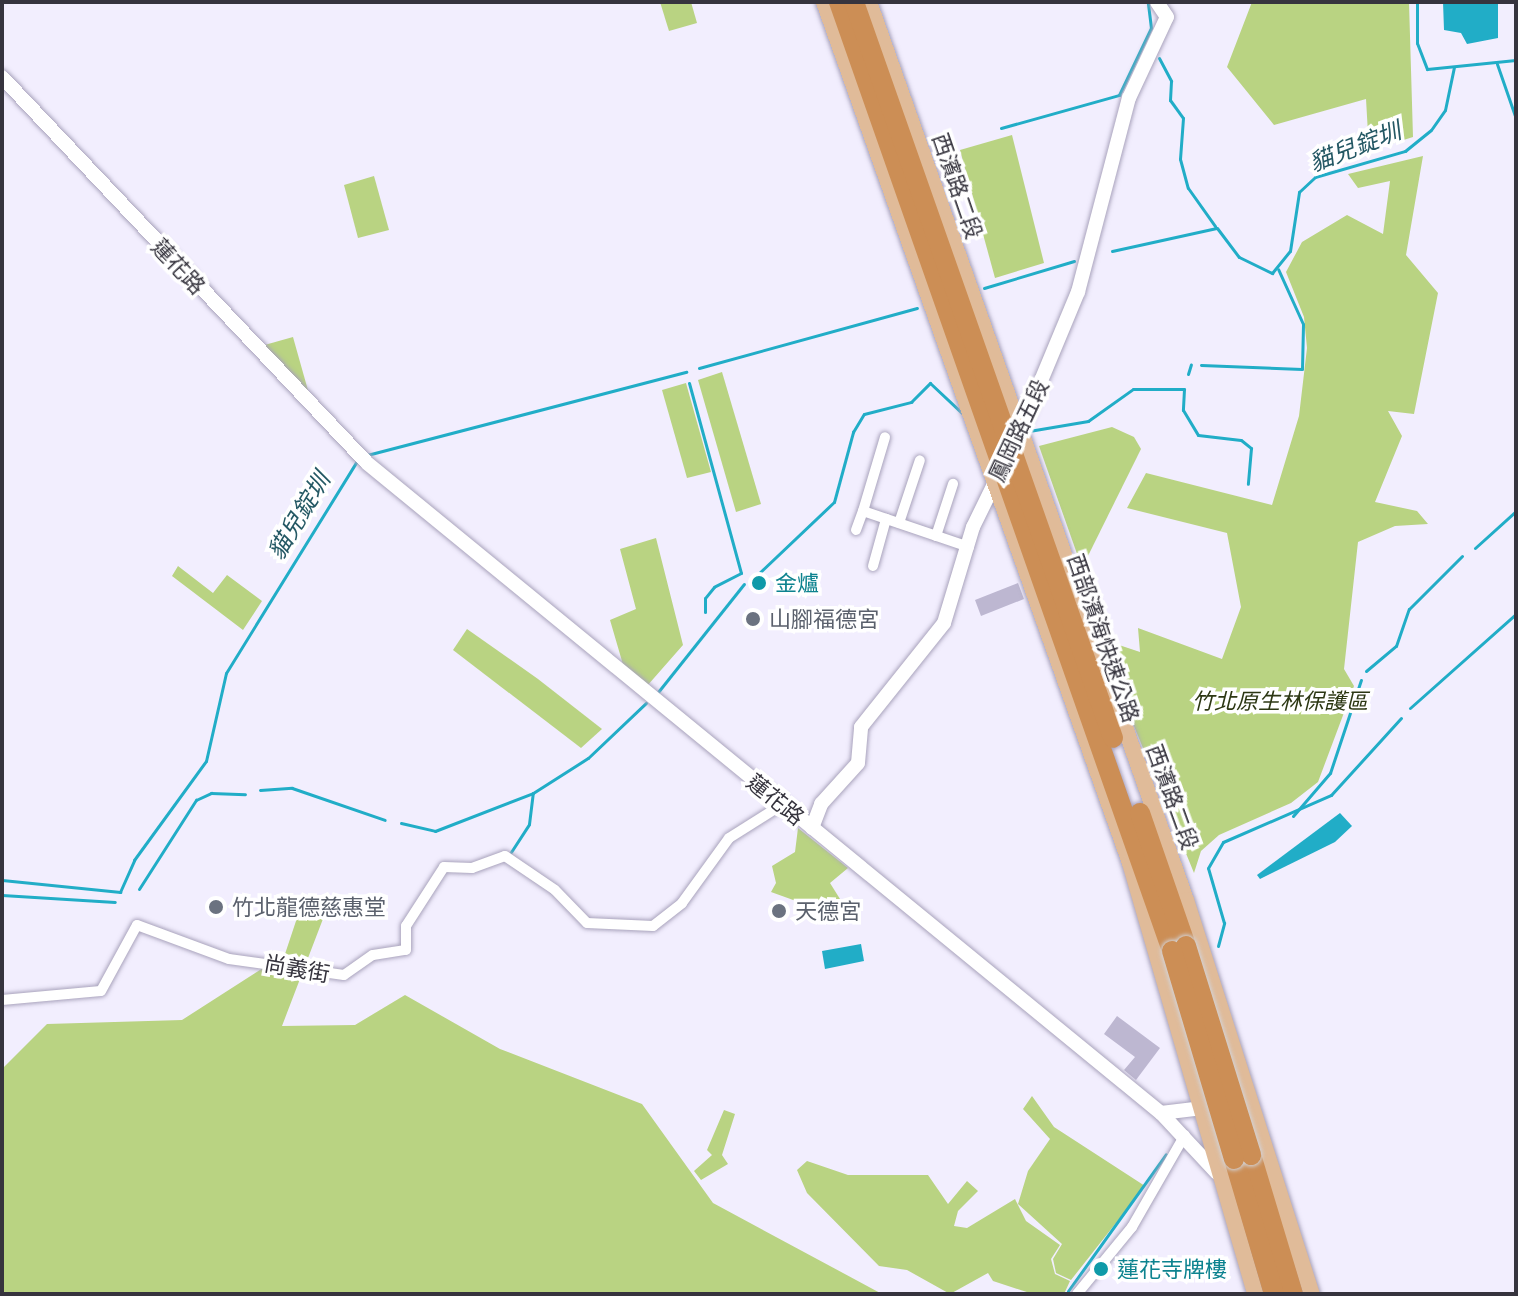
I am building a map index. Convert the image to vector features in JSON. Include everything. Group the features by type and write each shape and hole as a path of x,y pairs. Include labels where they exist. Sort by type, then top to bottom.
{"highway":[{"name":"西部濱海快速公路","path":"839,2 1007,458"},
{"name":"西部濱海快速公路","path":"854,2 1007,458 1179,948 1242,1157 1274,1294"},
{"name":"西部濱海快速公路","path":"1242,1157 1293,1294"}],"main road":[{"name":"西濱路二段","path":"824,2 1007,458 1248,1092 1312,1294"},
{"name":"西濱路二段","path":"869,2 1130,863 1255,1294"}],"street":[{"name":"鳳岡路五段","path":"812,828 821,804 858,763 861,727 944,623 969,547 1078,292 1129,98 1167,17 1157,2"},
{"name":"蓮花路","path":"2,77 362,458 1161,1113 1185,1135 1226,1187"},
{"path":"856,530 885,437"},
{"path":"899,523 920,460"},
{"path":"936,536 953,484"},
{"path":"863,511 969,547"},
{"path":"873,566 886,519"},
{"name":"尚義街","path":"2,1000 101,991 137,925 229,959 344,975 373,955 406,950 406,926 444,867 472,868 505,856 555,890 587,923 653,926 682,903 729,838 783,804"},
{"path":"1161,1113 1203,1108 1248,1092"},
{"path":"1077,1294 1132,1227 1203,1108"}],"green space":[{"path":"660,2 691,2 697,23 669,31"},
{"path":"1252,2 1409,2 1413,137 1369,151 1366,99 1274,125 1227,67"},
{"path":"1012,135 1044,263 995,278 960,150"},
{"name":"竹北原生林保護區","path":"1423,156 1406,255 1438,293 1414,414 1388,411 1402,436 1375,502 1417,511 1428,524 1395,526 1358,542 1344,669 1354,686 1318,782 1291,803 1219,835 1201,851 1194,873 1098,638 1140,652 1138,628 1222,659 1241,607 1227,533 1127,508 1146,473 1272,505 1299,416 1307,348 1304,317 1286,272 1302,242 1347,215 1383,234 1390,181 1358,188 1348,174"},
{"path":"374,176 389,230 358,238 344,185"},
{"path":"293,337 309,394 261,346"},
{"path":"722,372 761,504 736,512 698,380"},
{"path":"686,383 711,472 687,478 662,390"},
{"path":"1112,427 1134,437 1141,449 1082,568 1039,446"},
{"path":"656,538 683,645 647,686 624,668 610,620 636,609 620,549"},
{"path":"178,566 213,593 227,575 262,601 243,630 172,576"},
{"path":"467,629 602,729 581,748 453,650"},
{"path":"798,828 848,868 830,883 845,907 794,914 796,901 771,892 776,883 772,866 795,852"},
{"path":"302,903 326,911 282,1026 355,1025 405,995 500,1049 642,1104 713,1203 882,1294 2,1294 2,1069 47,1024 182,1020 285,954"},
{"path":"1032,1096 1054,1127 1145,1186 1071,1280 1056,1273 1053,1259 1062,1244 1018,1204 1028,1171 1050,1139 1023,1109"},
{"path":"724,1110 735,1114 722,1155 728,1164 701,1180 694,1171 712,1155 707,1150"},
{"path":"807,1161 848,1175 928,1175 948,1204 967,1181 978,1191 958,1211 954,1226 967,1228 1015,1199 1026,1221 1060,1245 1051,1259 1055,1274 1070,1281 1064,1294 1033,1294 993,1281 988,1273 950,1294 907,1270 879,1266 807,1193 797,1170"}],"water":[{"path":"1443,2 1498,2 1498,38 1467,44 1461,33 1444,30"},
{"path":"1340,813 1352,826 1335,842 1260,879 1257,875"},
{"path":"861,944 864,961 825,969 822,951"}],"building":[{"path":"1018,583 1024,599 981,616 975,600"},
{"path":"1117,1016 1160,1048 1136,1080 1124,1070 1135,1057 1104,1034"}],"waterway":[{"path":"1001,128 1119,95 1151,28 1148,2"},
{"path":"1417,2 1417,43 1427,69 1516,60"},
{"path":"1159,58 1171,81 1170,100 1183,118 1180,159 1188,188 1215,226"},
{"path":"1497,64 1516,119"},
{"name":"貓兒錠圳","path":"1112,251 1217,228 1239,257 1272,273 1290,251 1299,192 1315,177 1405,151 1431,130 1445,110 1454,67"},
{"name":"貓兒錠圳","path":"984,288 1074,261"},
{"path":"1201,365 1302,369 1303,324 1278,269"},
{"name":"貓兒錠圳","path":"699,368 917,308"},
{"path":"1188,374 1191,364"},
{"name":"貓兒錠圳","path":"367,455 686,372"},
{"path":"689,383 741,573 714,587 705,598 705,612"},
{"path":"757,575 834,502 853,432 864,414 911,402 930,383 962,413"},
{"path":"1029,431 1088,421 1133,389 1184,389 1183,410 1198,435 1241,440 1251,448 1248,484"},
{"name":"貓兒錠圳","path":"2,880 120,892 134,860 206,761 226,673 357,461"},
{"path":"1475,548 1516,511"},
{"path":"1366,671 1396,646 1409,609 1462,556"},
{"path":"658,692 744,584"},
{"path":"1410,708 1516,614"},
{"path":"1293,816 1330,773 1361,680"},
{"path":"511,852 529,824 533,793 588,758 646,703"},
{"path":"1218,946 1224,923 1208,868 1223,842 1331,795 1401,718"},
{"path":"260,790 292,788 385,820"},
{"path":"139,889 196,800 211,793 245,794"},
{"path":"401,823 435,831 533,793"},
{"name":"貓兒錠圳","path":"2,895 115,902"},
{"path":"1068,1291 1166,1154"}],"place":[{"name":"金爐","path":"759,583"},
{"name":"山腳福德宮","path":"753,619"},
{"name":"竹北龍德慈惠堂","path":"216,907"},
{"name":"天德宮","path":"779,911"},
{"name":"蓮花寺牌樓","path":"1101,1269"}]}
